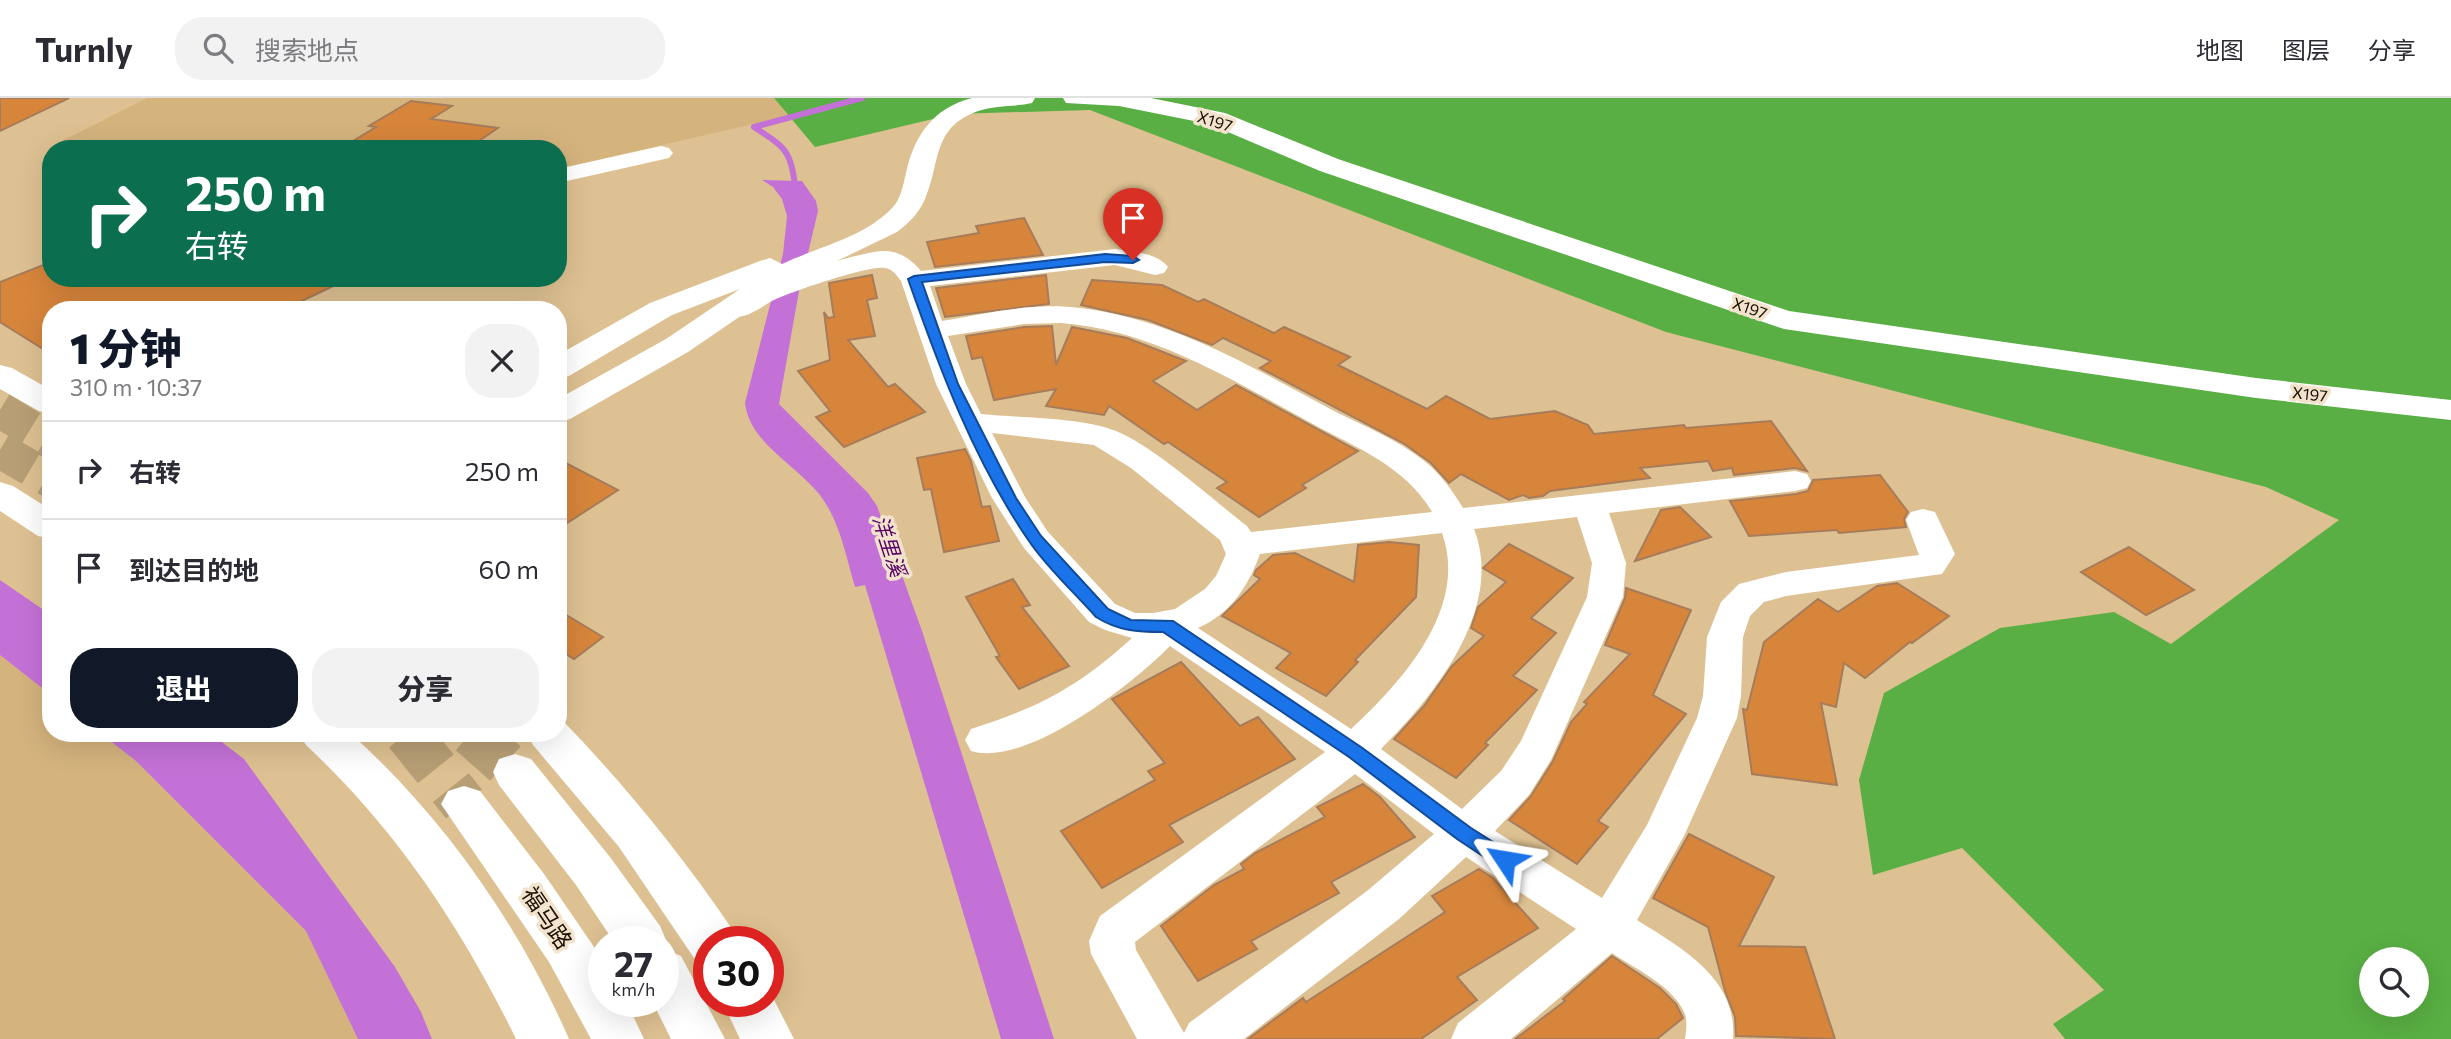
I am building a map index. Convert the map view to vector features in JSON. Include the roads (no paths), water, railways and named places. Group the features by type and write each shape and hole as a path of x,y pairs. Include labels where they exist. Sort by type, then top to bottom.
{"main road":[{"path":"567,364 671,304 771,280 824,259 869,235 899,217 910,203 928,141 945,119 973,104 1023,98"},
{"name":"X197","path":"1075,98 1119,99 1216,118 1329,166 1784,320 2256,388 2451,410"},
{"path":"567,407 614,383 714,322 771,280"},
{"path":"0,375 42,399"},
{"path":"0,494 42,521"},
{"path":"332,742 351,758 455,884 527,1006 543,1039"},
{"path":"556,742 602,791 642,841 701,926"},
{"path":"515,772 593,871 631,926"},
{"name":"福马路","path":"464,804 541,905 574,958 618,1039"},
{"path":"679,1002 699,1039"},
{"path":"756,1017 768,1039"}],"street":[{"path":"567,174 661,153"},
{"path":"914,279 1115,257 1155,267"},
{"path":"824,259 885,259 901,264 914,279 951,384 1009,498 1036,540 1102,613 1115,622 1131,626 1167,626 1355,752 1464,834 1673,968 1698,991 1707,1008 1711,1026 1709,1039"},
{"path":"931,331 1040,314 1098,319 1150,333 1293,400 1404,461 1435,490 1453,522 1467,561 1467,583 1452,625 1421,678 1355,752 1116,930 1112,941 1114,954 1163,1039"},
{"path":"971,422 1088,434 1105,439 1142,461 1235,534 1242,545 1243,554 1228,585 1214,601 1203,610 1167,626 1111,678 1028,729 985,740"},
{"path":"1242,545 1795,481"},
{"path":"1206,1039 1383,905 1501,799 1527,767 1600,611 1610,573 1590,506"},
{"path":"1475,1039 1585,950 1608,926 1650,864 1717,718 1722,696 1725,637 1734,611 1742,601 1752,593 1786,584 1930,566 1938,554 1923,520"}],"water":[{"path":"762,180 802,181 816,201 818,211 799,291 779,404 868,493 877,506 922,631 1054,1039 1001,1039 865,585 855,587 840,534 817,491 767,445 749,418 745,403 783,254 787,216 782,199 773,187"},
{"path":"0,580 42,609 42,688 0,655"},
{"path":"112,742 222,742 244,759 395,967 421,1012 432,1039 358,1039 306,931 136,761"}],"waterway":[{"name":"洋里溪","path":"796,191 786,152 754,127 862,98"}],"tunnel":[{"path":"0,410 42,436"},
{"path":"0,450 42,475"},
{"path":"414,742 464,804"},
{"path":"481,742 515,772"}]}
